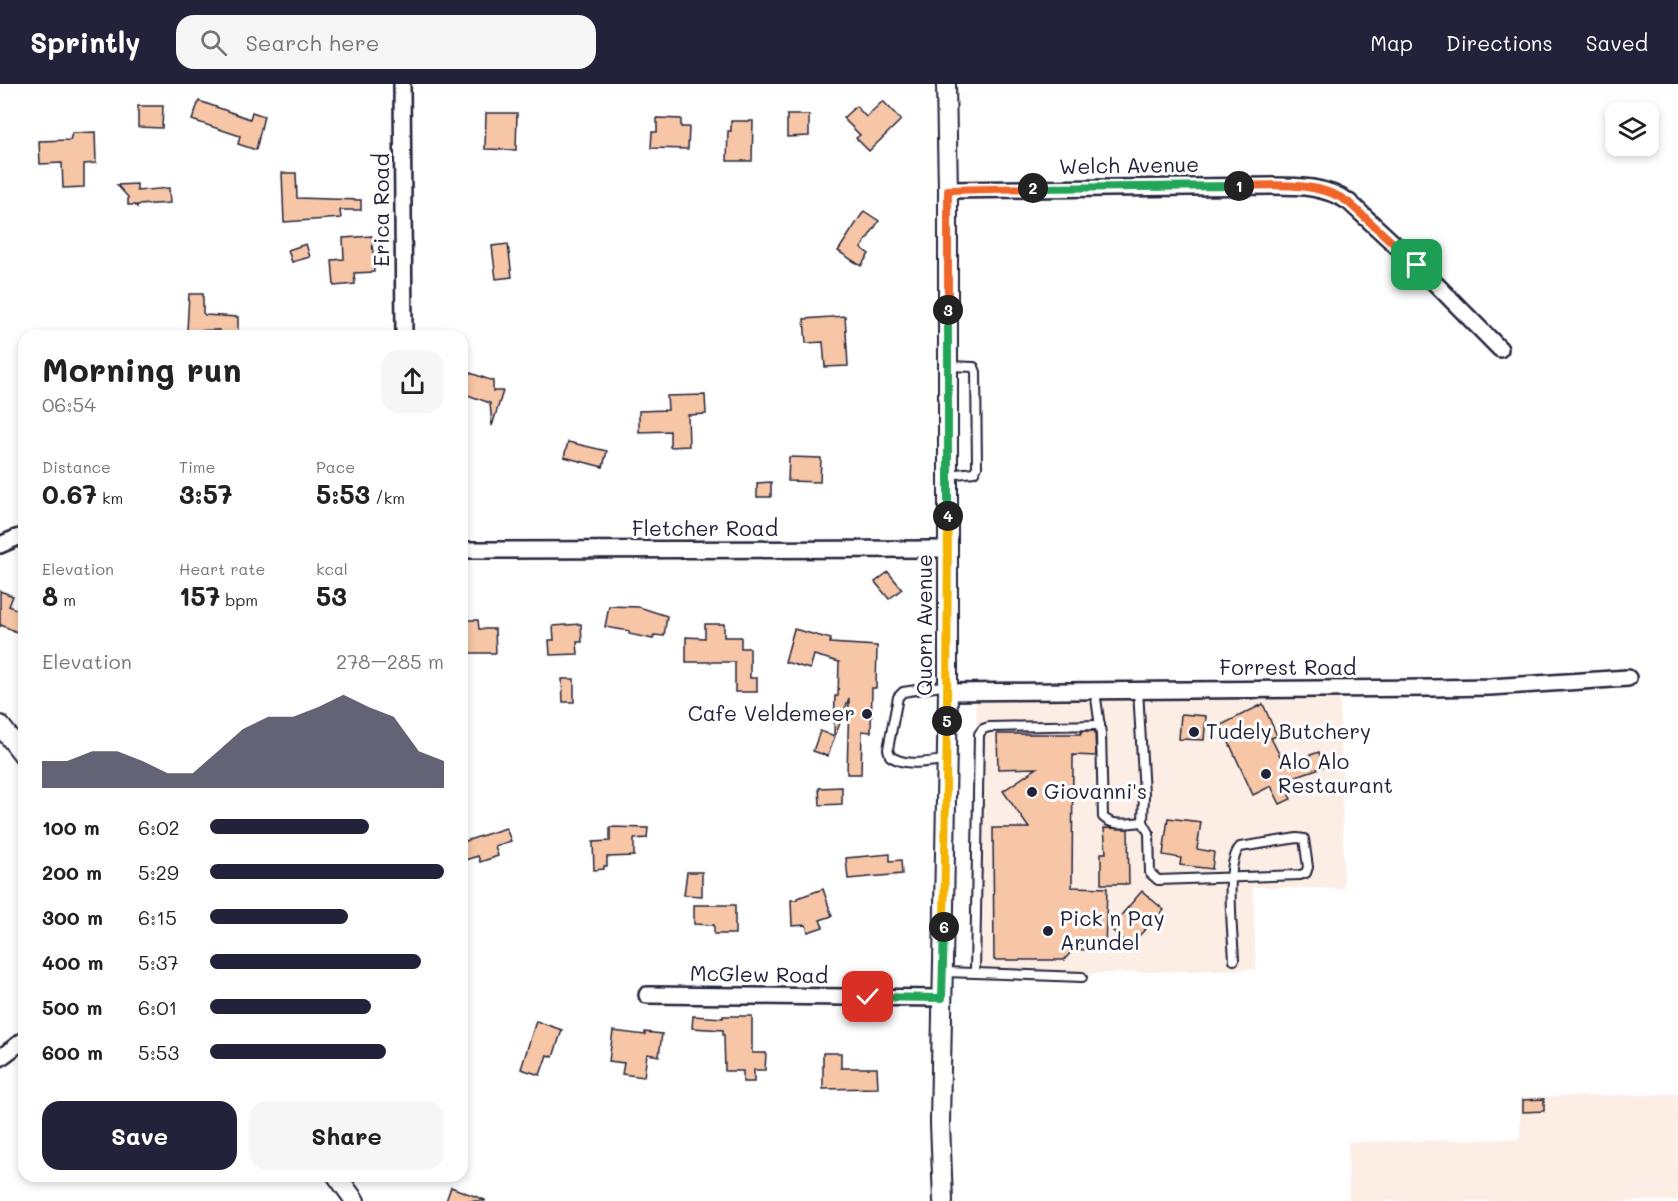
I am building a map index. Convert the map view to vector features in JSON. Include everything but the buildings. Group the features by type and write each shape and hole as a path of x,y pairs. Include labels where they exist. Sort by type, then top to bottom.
{"street":[{"name":"Erica Road","path":"402,84 404,330"},
{"name":"Quorn Avenue","path":"943,1201 940,1123 948,688 946,84"},
{"name":"Welch Avenue","path":"948,190 1272,186 1318,188 1336,194 1348,202 1417,265 1500,349"},
{"path":"0,545 18,538"},
{"name":"Fletcher Road","path":"468,550 948,549"},
{"name":"Forrest Road","path":"948,688 1095,691 1467,687 1628,678"},
{"path":"0,725 18,748"},
{"name":"McGlew Road","path":"647,995 942,998"},
{"path":"0,1058 18,1044"},
{"path":"342,1182 356,1201"}],"lane":[{"path":"948,366 971,366 976,372 977,466 974,472 948,475"},
{"path":"947,759 898,762 890,756 888,749 898,697 903,692 948,688"},
{"path":"1138,690 1144,794 1143,822 1149,833 1150,873 1153,877 1158,880 1230,878 1299,875 1306,873 1308,867 1304,839 1297,838 1240,847 1234,855 1230,878 1234,960"},
{"path":"1095,691 1100,725 1102,817 1116,824 1143,822"},
{"path":"975,973 979,734 983,729 989,727 1100,725"},
{"path":"944,972 1082,977"}],"shaded area":[{"path":"1340,696 1344,889 1253,887 1256,969 976,977 976,697"},
{"path":"1678,1094 1678,1201 1349,1201 1348,1142 1520,1139 1520,1097"}],"place":[{"name":"Cafe Veldemeer","path":"867,714"},
{"name":"Tudely Butchery","path":"1194,732"},
{"name":"Alo Alo Restaurant","path":"1266,774"},
{"name":"Giovanni's","path":"1032,792"},
{"name":"Pick n Pay Arundel","path":"1048,931"}],"route":[{"path":"868,997 942,998 948,692 948,190 1272,186 1318,188 1336,194 1348,202 1417,265"}]}
